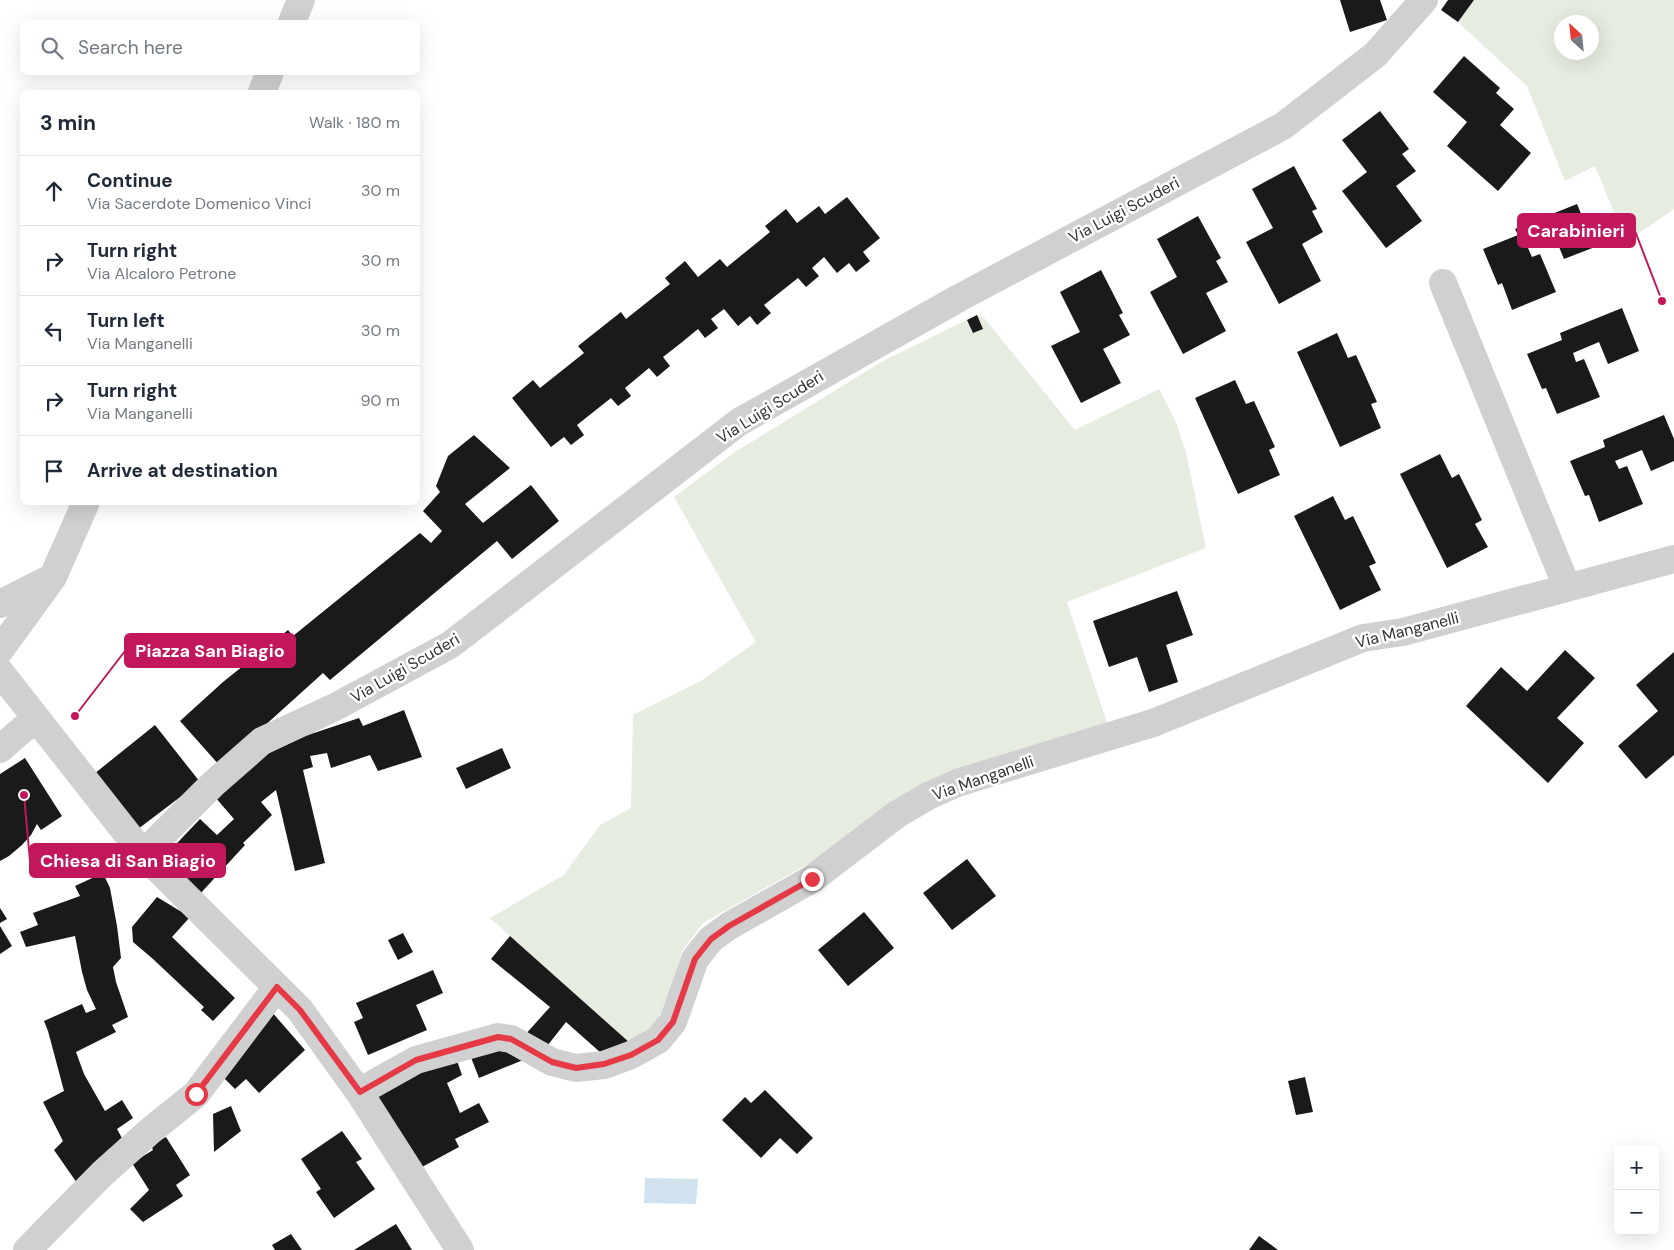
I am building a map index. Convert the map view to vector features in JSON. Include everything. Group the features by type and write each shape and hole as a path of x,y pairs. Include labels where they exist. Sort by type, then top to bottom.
{"street":[{"path":"293,20 301,0"},
{"name":"Via Luigi Scuderi","path":"143,854 213,784 262,741 335,707 450,645 739,422 959,298 1283,126 1375,55 1424,0"},
{"path":"263,90 269,75"},
{"path":"1443,283 1567,588"},
{"path":"0,650 53,577 85,505"},
{"name":"Via Manganelli","path":"360,1092 416,1060 498,1037 511,1039 552,1062 576,1068 604,1064 631,1055 658,1040 673,1022 695,959 711,939 729,926 812,879 896,815 928,796 957,783 1153,723 1363,638 1402,632 1674,559"},
{"path":"0,604 53,577"},
{"path":"0,672 143,854 300,1010 360,1092 460,1250"},
{"path":"0,749 37,720"},
{"path":"27,1250 102,1174 150,1131 196,1094 277,987"}],"shaded area":[{"path":"1474,0 1674,0 1674,209 1626,242 1595,166 1565,181 1527,86 1458,22"},
{"path":"977,315 984,318 1075,430 1159,389 1177,425 1186,453 1206,548 1067,602 1108,726 815,860 703,923 682,951 668,999 654,1028 630,1043 490,918 564,875 600,825 631,808 633,715 701,681 756,642 674,497 735,452 883,361"}],"water":[{"path":"645,1178 698,1179 696,1204 644,1203"}],"building":[{"path":"1340,0 1380,0 1387,20 1350,32"},
{"path":"1448,0 1474,0 1458,22 1441,10"},
{"path":"1464,56 1500,88 1496,93 1514,109 1500,125 1531,153 1498,191 1447,146 1467,122 1433,92"},
{"path":"1380,111 1409,149 1402,154 1416,171 1396,186 1422,221 1386,248 1342,191 1367,172 1342,140"},
{"path":"1294,166 1317,209 1312,211 1323,232 1302,244 1321,281 1279,304 1246,242 1273,228 1252,189"},
{"path":"847,197 880,238 863,252 870,261 856,272 849,263 837,273 824,257 812,268 819,276 806,287 798,278 764,305 771,313 757,325 750,316 738,326 724,309 711,319 718,328 705,338 698,329 663,357 670,366 657,377 649,368 625,388 631,396 618,406 611,398 577,425 584,435 571,445 564,437 551,447 512,398 533,380 540,388 584,353 578,346 621,312 626,319 670,284 665,278 685,261 698,277 720,259 727,267 770,232 765,226 786,209 797,223 819,206 825,214"},
{"path":"1577,204 1595,247 1564,259 1555,237 1528,248 1532,257 1540,254 1556,292 1512,310 1502,283 1498,285 1483,249 1518,235 1515,229"},
{"path":"1198,216 1221,258 1216,261 1228,282 1206,293 1226,331 1183,354 1150,292 1177,277 1157,239"},
{"path":"1101,270 1123,313 1119,315 1130,335 1103,349 1121,383 1081,403 1051,346 1080,332 1060,292"},
{"path":"1622,308 1639,351 1608,364 1599,342 1573,353 1576,362 1584,359 1600,397 1557,414 1546,388 1542,389 1527,354 1562,340 1560,333"},
{"path":"977,315 983,329 973,333 967,320"},
{"path":"1337,333 1348,358 1356,355 1377,402 1371,404 1381,428 1340,447 1297,352"},
{"path":"1235,380 1246,404 1254,401 1275,447 1269,450 1280,475 1238,494 1195,398"},
{"path":"1664,415 1674,439 1674,461 1651,471 1642,450 1615,461 1619,469 1627,466 1643,504 1599,522 1589,495 1585,496 1570,461 1605,447 1603,440"},
{"path":"474,435 510,468 465,504 483,523 531,485 559,521 512,559 497,541 330,680 323,673 220,766 180,721 223,682 288,630 293,636 420,533 431,543 442,531 423,511 440,492 436,486 448,456"},
{"path":"1440,454 1452,478 1459,474 1482,520 1475,524 1488,547 1447,568 1400,474"},
{"path":"1333,496 1345,520 1353,516 1376,563 1369,566 1381,590 1340,610 1294,516"},
{"path":"1177,591 1193,635 1166,645 1178,682 1149,692 1137,657 1109,667 1093,621"},
{"path":"1565,650 1595,678 1557,718 1584,743 1548,783 1466,706 1501,667 1527,691"},
{"path":"1674,652 1674,755 1646,779 1618,746 1658,711 1636,685"},
{"path":"404,710 422,757 378,771 370,755 331,768 327,753 310,756 313,767 303,770 325,863 295,871 276,790 261,802 272,815 243,843 245,845 199,895 161,860 200,819 217,835 234,819 215,797 265,755 305,736 359,718 363,726"},
{"path":"155,725 200,782 138,829 94,774"},
{"path":"502,748 511,768 466,789 456,768"},
{"path":"25,758 62,816 41,830 37,824 31,835 22,845 0,861 0,774"},
{"path":"967,859 996,896 952,930 923,893"},
{"path":"103,873 110,888 121,958 113,967 128,1017 112,1025 116,1032 76,1052 84,1074 105,1111 122,1100 133,1118 117,1129 123,1140 77,1183 54,1150 63,1141 43,1102 64,1091 44,1021 82,1004 86,1013 96,1009 87,990 75,936 26,947 20,932 38,925 33,913 80,896 75,886"},
{"path":"157,897 190,917 172,937 235,998 213,1021 201,1010 204,1007 133,942 132,927"},
{"path":"0,908 7,919 0,923"},
{"path":"864,912 894,948 848,986 818,950"},
{"path":"0,926 12,946 0,954"},
{"path":"403,933 413,952 398,960 388,940"},
{"path":"510,936 630,1043 601,1053 566,1022 544,1050 524,1036 550,1007 491,959"},
{"path":"433,970 443,993 416,1005 427,1030 368,1055 354,1022 363,1018 356,1003"},
{"path":"271,1011 305,1050 259,1093 246,1079 235,1089 222,1076"},
{"path":"498,1041 523,1060 479,1078 468,1050"},
{"path":"455,1055 462,1075 447,1083 460,1113 479,1103 489,1122 455,1139 459,1147 422,1167 374,1095"},
{"path":"1305,1077 1313,1112 1296,1115 1288,1081"},
{"path":"765,1090 813,1138 797,1154 780,1138 761,1158 722,1120 745,1097 751,1103"},
{"path":"231,1106 241,1131 214,1152 213,1114"},
{"path":"342,1131 362,1159 356,1162 375,1189 334,1218 316,1192 321,1189 301,1159"},
{"path":"166,1137 190,1175 176,1185 183,1196 143,1222 130,1209 149,1190 132,1163 153,1150 151,1145"},
{"path":"396,1224 412,1250 354,1250"},
{"path":"291,1234 302,1250 275,1250 272,1245"},
{"path":"1259,1236 1278,1250 1249,1250"}],"place":[{"name":"Carabinieri","path":"1662,301"},
{"name":"Piazza San Biagio","path":"75,716"},
{"name":"Chiesa di San Biagio","path":"24,795"}],"route":[{"path":"196,1094 277,987 300,1010 360,1092 416,1060 498,1037 511,1039 552,1062 576,1068 604,1064 631,1055 658,1040 673,1022 695,959 711,939 729,926 812,879"}]}
